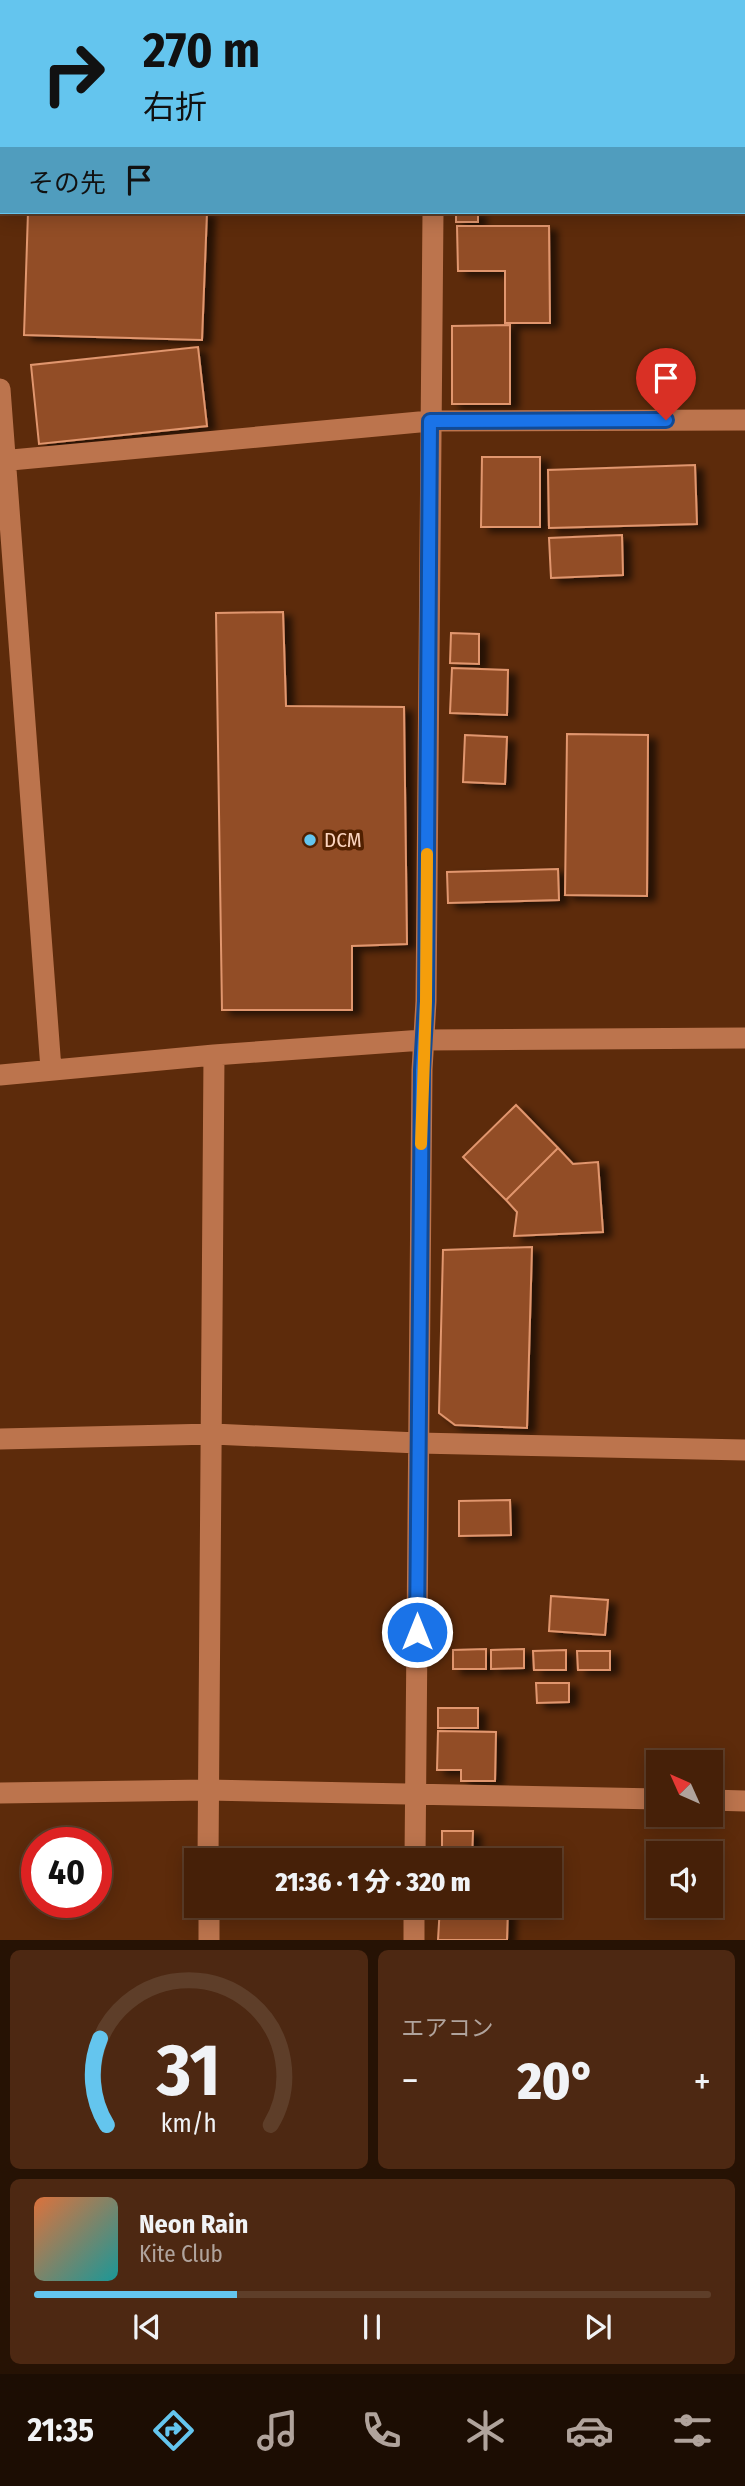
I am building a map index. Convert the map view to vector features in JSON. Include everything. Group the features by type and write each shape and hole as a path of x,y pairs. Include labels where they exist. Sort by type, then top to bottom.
{"street":[{"path":"415,1848 433,214"},
{"path":"0,389 3,460 51,1069"},
{"path":"3,460 430,421 745,420"},
{"path":"0,1075 214,1055 423,1040 745,1038"},
{"path":"208,1848 214,1055"},
{"path":"0,1439 213,1434 418,1443 745,1450"},
{"path":"0,1793 207,1790 646,1800"},
{"path":"723,1800 745,1801"},
{"path":"209,1918 209,1940"},
{"path":"414,1918 414,1940"}],"building":[{"path":"28,214 207,214 202,340 24,335"},
{"path":"456,214 478,214 478,222 456,222"},
{"path":"457,226 549,226 550,323 505,323 505,271 458,271"},
{"path":"510,325 510,404 452,404 452,326"},
{"path":"198,347 207,426 39,444 31,365"},
{"path":"482,457 540,457 540,527 481,527"},
{"path":"695,465 697,524 549,528 548,470"},
{"path":"622,535 623,575 551,578 549,538"},
{"path":"283,612 286,706 404,707 407,944 352,946 352,1010 222,1010 216,613"},
{"path":"451,633 479,634 479,664 450,663"},
{"path":"452,668 508,670 507,715 450,713"},
{"path":"567,734 648,735 647,896 565,895"},
{"path":"465,735 507,737 505,784 463,782"},
{"path":"558,869 559,900 448,903 447,872"},
{"path":"516,1105 558,1148 506,1200 463,1157"},
{"path":"558,1148 573,1164 598,1162 603,1232 514,1236 517,1212 506,1200"},
{"path":"532,1247 527,1428 455,1425 439,1413 443,1250"},
{"path":"510,1500 511,1535 459,1536 459,1501"},
{"path":"551,1596 608,1600 605,1635 549,1631"},
{"path":"486,1649 486,1669 453,1669 453,1650"},
{"path":"524,1649 524,1668 491,1669 491,1650"},
{"path":"566,1650 566,1670 534,1670 533,1651"},
{"path":"577,1651 610,1651 610,1670 578,1670"},
{"path":"536,1683 569,1683 569,1702 537,1703"},
{"path":"438,1708 478,1708 478,1728 438,1728"},
{"path":"438,1731 496,1732 495,1781 461,1781 461,1770 437,1770"},
{"path":"442,1831 473,1831 472,1848 442,1848"},
{"path":"439,1918 508,1918 507,1940 438,1940"}],"slow traffic":[{"path":"421,1144 427,854"}],"place":[{"name":"DCM","path":"310,840"}],"route":[{"path":"417,1632 422,1070 426,1001 430,421 666,420"}]}
